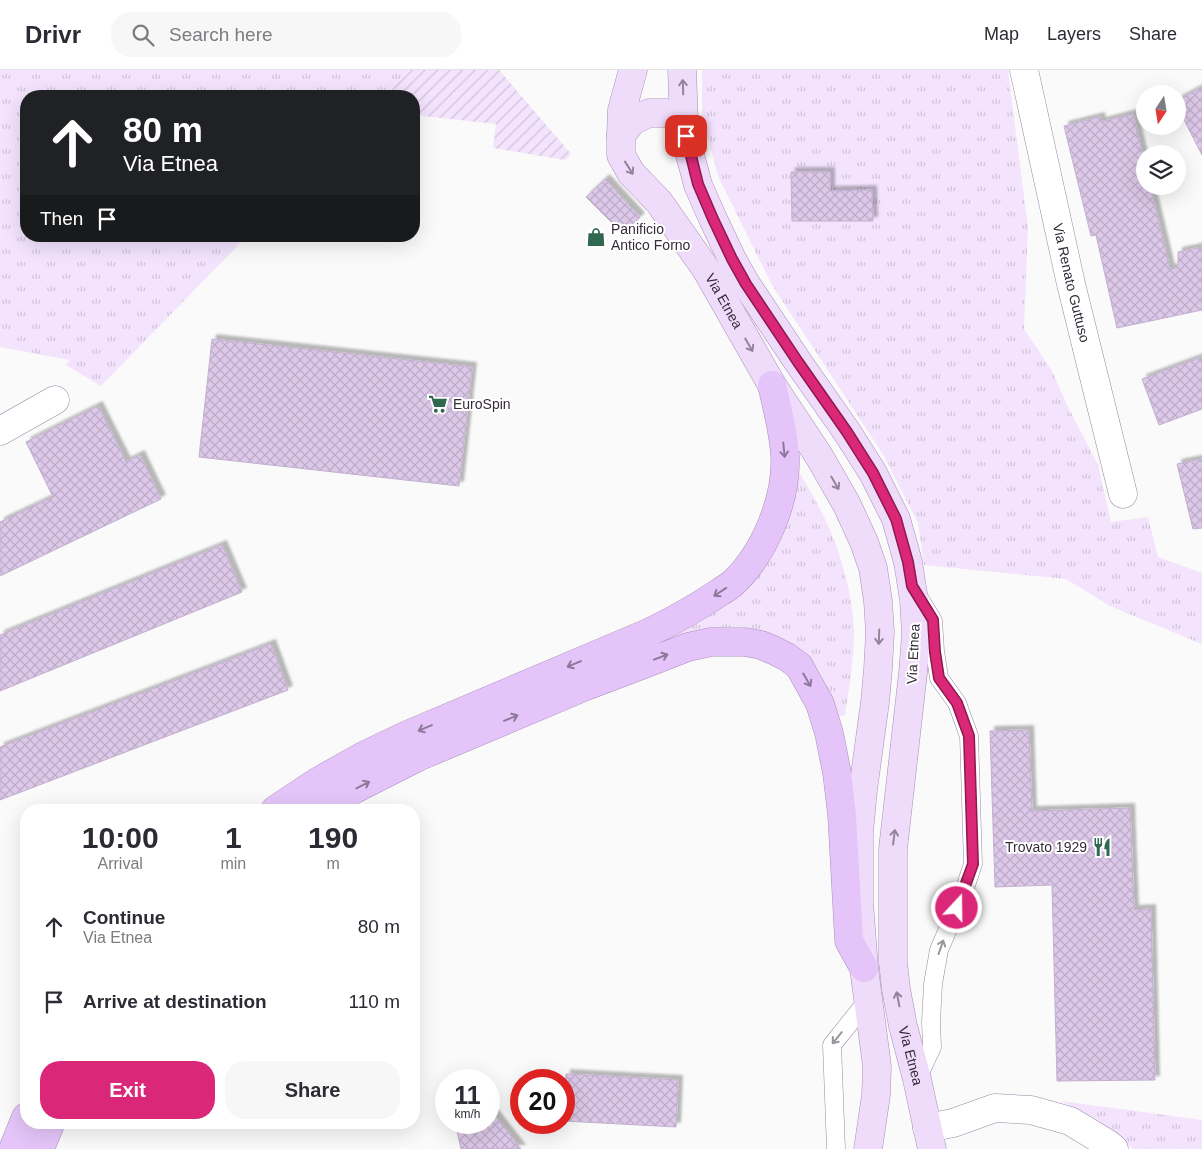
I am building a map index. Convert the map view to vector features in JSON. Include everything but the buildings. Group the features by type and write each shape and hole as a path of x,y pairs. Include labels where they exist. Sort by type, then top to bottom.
{"highway":[{"path":"284,804 316,782 363,756 407,735 648,633 675,620 732,584 748,566 760,547 780,502 785,456 772,385"},
{"path":"331,804 355,789 418,757 584,687 688,647 711,642 745,642 761,645 787,657 798,666 820,704 829,733 837,772 842,815 850,941 864,968"},
{"path":"13,1149 21,1129"},
{"path":"40,1149 48,1129"}],"main road":[{"name":"Via Etnea","path":"632,70 622,110 621,155 631,173 659,202 706,269 772,385 819,456 847,505 864,542 873,568 880,632 875,702 859,832 858,902 864,968 877,1066 876,1095 868,1149"},
{"name":"Via Etnea","path":"682,70 684,122 689,150 698,184 713,219 746,284 873,473 896,519 908,562 914,600 916,634 893,849 893,962 903,1026 917,1079 930,1142"},
{"path":"621,135 632,121 649,113 667,113 684,122"}],"street":[{"name":"Via Renato Guttuso","path":"1024,70 1074,293 1123,494"},
{"path":"0,431 55,400"},
{"path":"930,1142 953,1123 995,1108 1032,1110 1070,1121 1114,1149"}],"lane":[{"path":"912,586 933,620 939,678 957,703 969,736 973,864 963,894 939,950 933,984 932,1047 917,1079"},
{"path":"836,1149 832,1045 868,1000"}],"green space":[{"path":"0,70 410,70 390,90 20,90 20,242 241,242 101,386 66,365 70,360 0,347"},
{"path":"410,70 499,70 571,154 565,160 493,148 496,124 420,116 420,90 390,90"},
{"path":"702,70 1008,70 1028,228 1024,329 1052,371 1098,465 1111,522 1148,517 1158,557 1202,573 1202,644 1110,606 1066,579 924,565 918,523 884,456 772,285 718,176 702,114"},
{"path":"797,469 827,522 848,584 851,601 854,631 851,673 845,715 836,717 829,694 816,667 799,650 774,636 742,627 726,627 710,629 659,642 699,623 741,595 757,573"},
{"path":"1061,1101 1202,1120 1202,1149 1133,1149 1098,1120"}],"place":[{"name":"Panificio Antico Forno","path":"596,237"},
{"name":"EuroSpin","path":"438,404"},
{"name":"Trovato 1929","path":"1102,847"}],"route":[{"path":"686,136 698,184 732,259 746,284 873,473 896,519 908,562 912,586 933,620 939,678 957,703 969,736 973,864 957,908"}]}
